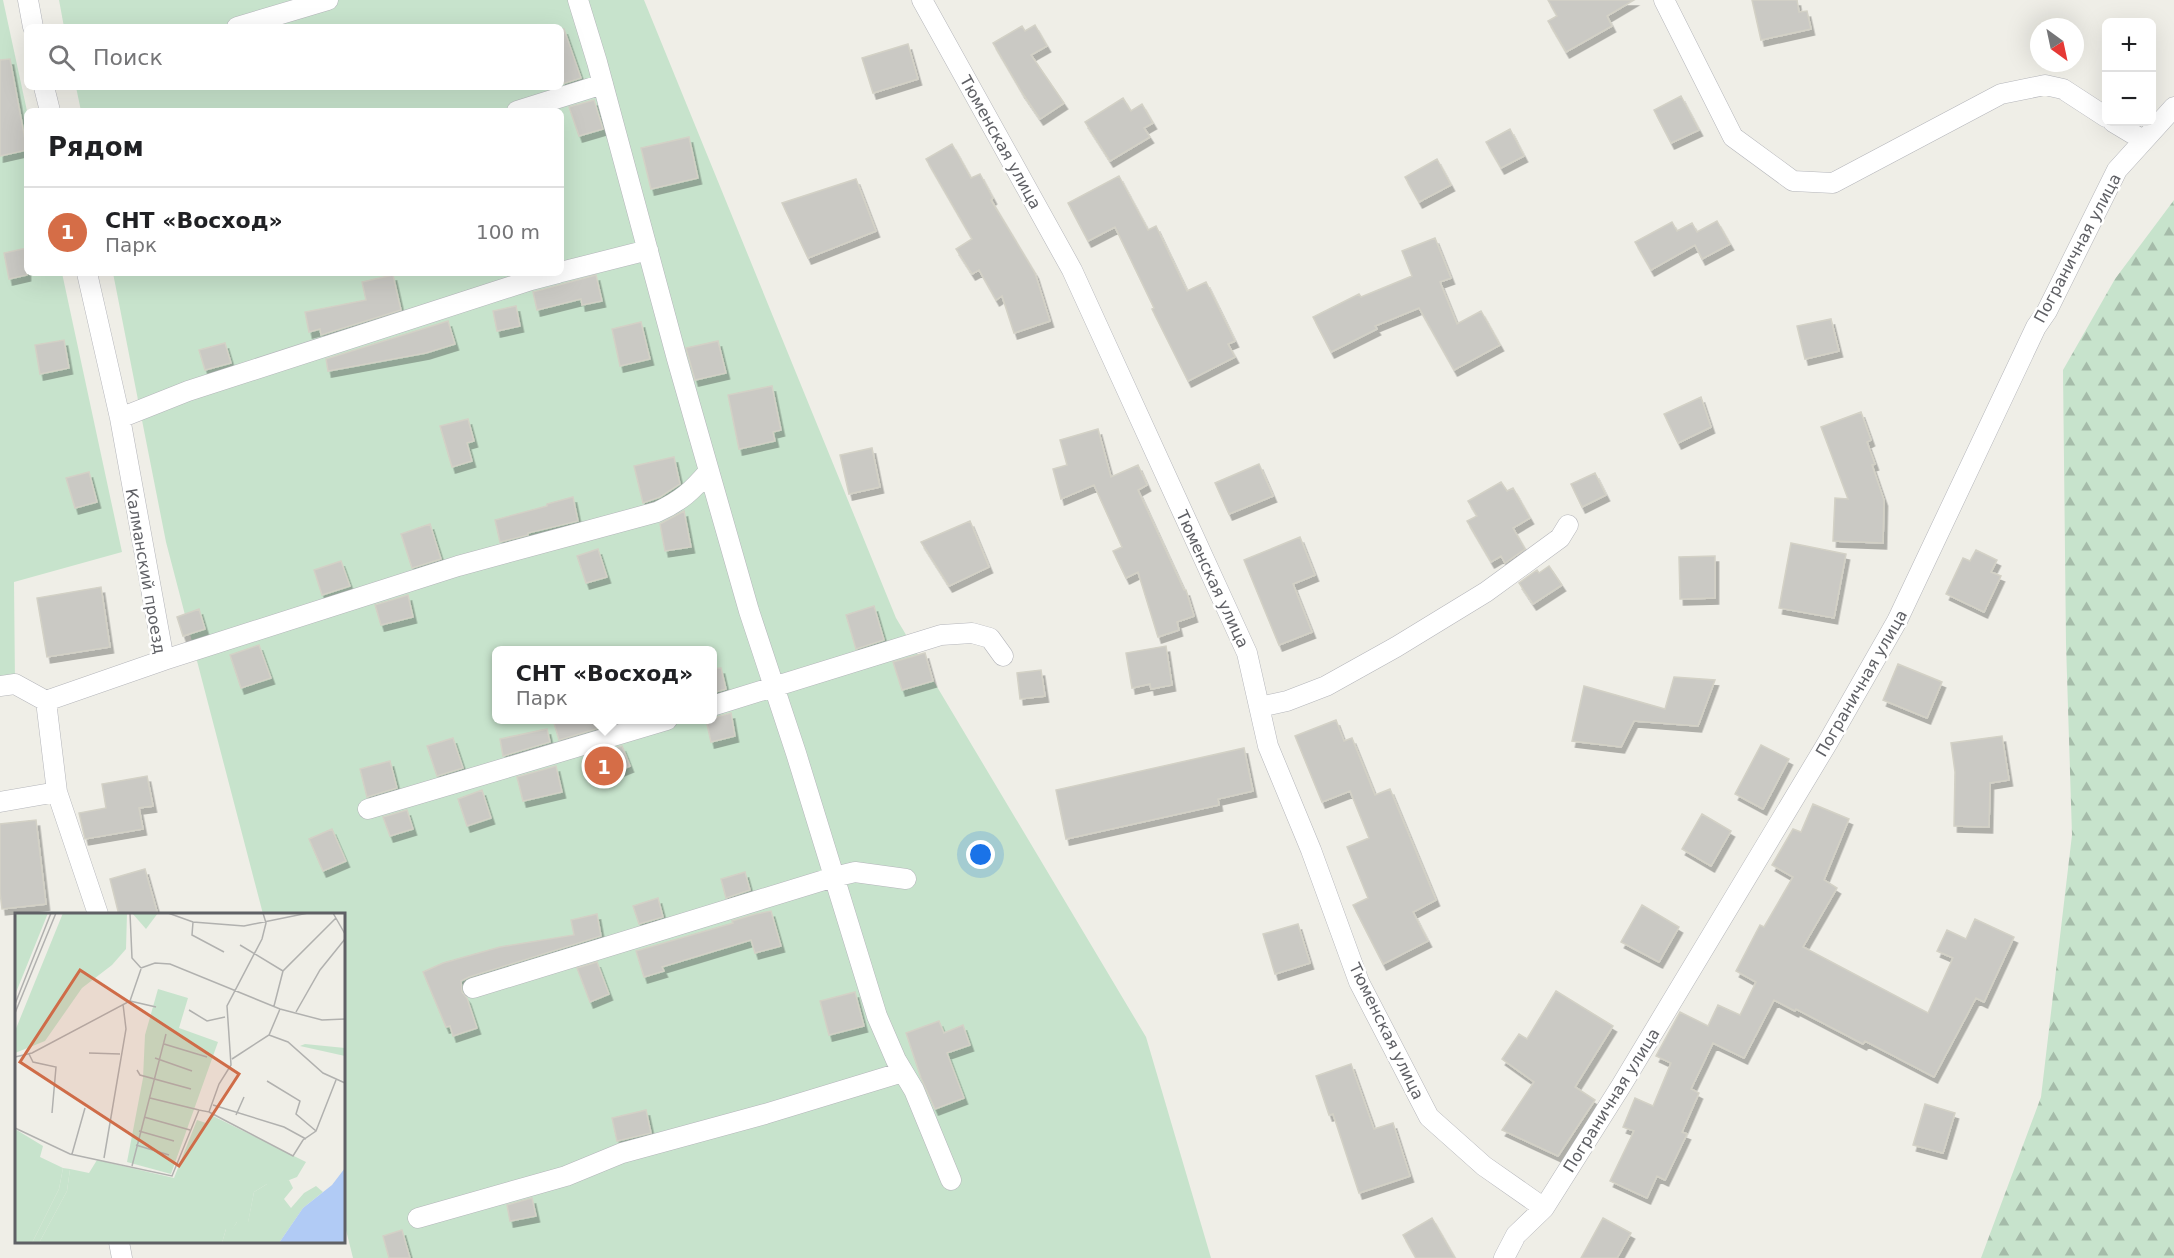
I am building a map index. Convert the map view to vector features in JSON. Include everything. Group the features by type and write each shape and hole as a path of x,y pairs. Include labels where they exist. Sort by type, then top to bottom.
{"street":[{"path":"28,0 32,24"},
{"path":"247,24 328,0"},
{"path":"578,0 749,611 775,687 877,1016 914,1090 951,1180"},
{"name":"Тюменская улица","path":"922,0 1071,270 1247,652 1268,746 1311,850 1359,982 1429,1116 1484,1166 1544,1208"},
{"path":"1664,0 1732,137 1793,181 1833,183 2001,94 2046,85 2063,89 2102,114"},
{"path":"527,108 603,84"},
{"path":"45,90 49,108"},
{"name":"Пограничная улица","path":"1544,1208 1828,742 1898,621 2036,327 2047,311 2117,170 2174,107"},
{"path":"2120,126 2143,140"},
{"path":"564,272 648,250"},
{"name":"Калманский проезд","path":"46,701 164,660 120,418 88,276"},
{"path":"120,418 188,391 548,276"},
{"path":"164,660 458,566 657,513 676,504 689,494 709,471"},
{"path":"1260,707 1287,701 1326,686 1396,647 1495,585 1560,538 1568,525"},
{"path":"717,704 942,635 972,633 990,638 1003,656"},
{"path":"0,686 15,684 46,701 57,792 97,913"},
{"path":"368,809 654,724"},
{"path":"0,802 57,792"},
{"path":"473,988 834,877 855,872 906,879"},
{"path":"418,1218 566,1176 622,1154 903,1072"},
{"path":"1504,1258 1516,1235 1544,1208"},
{"path":"119,1243 122,1258"}],"green space":[{"path":"0,0 3,0 26,108 24,108 24,276 63,276 122,552 14,582 15,684 0,686"},
{"path":"59,0 644,0 896,618 1146,1037 1211,1258 353,1258 345,1226 345,913 263,913 166,542 114,276 564,276 564,108 80,108 77,90 564,90 564,24 63,24"},
{"path":"2174,200 2174,1258 1981,1258 2041,1097 2072,835 2066,644 2063,370 2115,279"}],"building":[{"path":"1548,0 1634,0 1607,16 1612,26 1566,52 1548,21 1557,16"},
{"path":"1752,0 1797,0 1799,12 1807,11 1811,29 1761,40"},
{"path":"1035,25 1047,46 1031,55 1064,103 1040,119 993,43 1022,26 1025,31"},
{"path":"564,29 581,78 564,83"},
{"path":"908,44 918,79 873,93 862,58"},
{"path":"10,59 24,134 24,151 0,156 0,60"},
{"path":"1681,96 1699,130 1671,143 1654,110"},
{"path":"1123,98 1131,111 1142,104 1153,123 1144,128 1150,137 1110,161 1085,122"},
{"path":"594,100 603,129 579,136 569,107"},
{"path":"1510,129 1524,156 1501,168 1486,142"},
{"path":"689,137 698,178 651,189 641,148"},
{"path":"952,144 971,178 980,174 993,198 991,200 1035,273 1050,321 1014,333 1002,296 996,300 979,270 972,274 956,249 972,239 926,159"},
{"path":"1437,159 1451,185 1419,202 1405,177"},
{"path":"1119,176 1148,230 1156,226 1187,291 1206,282 1235,341 1228,344 1235,357 1188,381 1115,227 1088,241 1068,203"},
{"path":"856,179 876,231 808,258 782,203"},
{"path":"1717,221 1730,244 1702,259 1695,245 1651,270 1635,242 1672,222 1677,231 1692,223 1697,232"},
{"path":"1435,238 1451,278 1440,282 1457,324 1481,311 1500,345 1454,370 1419,308 1375,326 1377,329 1331,352 1313,317 1359,294 1361,297 1412,276 1402,251"},
{"path":"24,249 24,276 9,279 4,253"},
{"path":"596,275 602,301 582,305 581,299 537,310 533,292"},
{"path":"393,276 401,310 321,335 320,329 309,332 305,312 366,300 362,282"},
{"path":"516,306 520,326 497,331 493,311"},
{"path":"1831,319 1839,351 1805,359 1797,326"},
{"path":"448,321 455,344 426,353 328,371 326,359"},
{"path":"641,322 650,359 620,366 612,329"},
{"path":"64,340 69,368 40,374 35,345"},
{"path":"718,341 726,373 695,380 686,348"},
{"path":"225,343 231,363 205,370 199,350"},
{"path":"772,386 781,430 773,432 775,441 739,449 728,395"},
{"path":"1701,397 1711,427 1678,443 1664,414"},
{"path":"1861,412 1871,440 1867,442 1875,464 1872,465 1884,500 1883,543 1833,541 1835,498 1848,499 1821,427"},
{"path":"468,419 474,441 467,443 472,461 452,467 440,426"},
{"path":"1098,429 1111,477 1138,465 1147,485 1138,490 1184,590 1186,590 1194,616 1177,622 1179,630 1158,637 1138,572 1126,578 1113,551 1122,547 1094,485 1061,499 1053,469 1067,465 1060,440"},
{"path":"872,448 880,487 849,494 840,455"},
{"path":"674,457 680,484 660,497 643,503 634,466"},
{"path":"1259,464 1273,496 1229,514 1215,483"},
{"path":"89,472 97,502 75,508 66,478"},
{"path":"1595,473 1606,495 1582,507 1571,484"},
{"path":"1501,482 1507,491 1513,488 1530,518 1513,528 1525,549 1505,563 1501,556 1491,562 1467,521 1477,516 1468,501"},
{"path":"573,497 578,521 500,542 495,520"},
{"path":"684,511 691,547 665,551 660,524"},
{"path":"970,521 989,567 949,586 921,542"},
{"path":"430,524 441,559 412,568 401,534"},
{"path":"1300,537 1315,575 1293,584 1312,632 1279,645 1244,560"},
{"path":"1791,543 1846,554 1834,618 1779,608"},
{"path":"598,549 607,577 586,583 577,556"},
{"path":"1976,550 1997,560 1991,572 2001,576 1984,612 1946,594 1963,558 1970,561"},
{"path":"1715,556 1715,598 1680,599 1679,557"},
{"path":"341,561 350,586 322,595 314,570"},
{"path":"1549,566 1562,585 1533,604 1519,583 1537,570 1539,573"},
{"path":"101,587 110,647 47,657 37,598"},
{"path":"408,595 413,617 381,625 375,605"},
{"path":"874,606 884,640 856,649 846,615"},
{"path":"199,609 205,629 183,636 177,617"},
{"path":"259,645 271,678 241,688 230,655"},
{"path":"1166,646 1172,685 1151,689 1150,684 1132,688 1126,653"},
{"path":"925,653 933,681 902,690 893,662"},
{"path":"1898,664 1942,682 1927,718 1883,700"},
{"path":"717,668 721,668 726,689 717,692"},
{"path":"1041,670 1045,696 1020,699 1017,673"},
{"path":"1674,677 1715,680 1698,726 1634,721 1621,747 1572,741 1584,686 1665,709"},
{"path":"731,713 735,736 711,742 707,724 717,724 717,717"},
{"path":"1336,720 1344,741 1352,738 1375,795 1390,789 1436,900 1413,912 1428,941 1383,964 1353,905 1368,898 1347,847 1369,838 1350,791 1322,802 1295,736"},
{"path":"554,724 613,724 559,740"},
{"path":"547,729 550,742 503,756 500,739"},
{"path":"2002,736 2009,780 1990,783 1989,827 1954,826 1955,772 1951,743"},
{"path":"453,738 463,768 437,776 427,746"},
{"path":"1761,745 1789,759 1763,809 1735,794"},
{"path":"622,746 630,766 603,777 595,755"},
{"path":"1244,748 1253,791 1218,799 1219,805 1066,839 1056,790"},
{"path":"390,761 397,788 367,797 360,769"},
{"path":"556,766 562,792 523,801 517,777"},
{"path":"147,776 153,806 139,808 143,829 85,839 79,813 106,808 102,784"},
{"path":"482,790 491,818 467,826 458,799"},
{"path":"1813,804 1849,819 1824,880 1837,888 1803,947 1928,1013 1953,958 1937,951 1947,930 1966,939 1975,919 2014,937 1984,1002 1976,998 1934,1077 1865,1041 1863,1044 1774,1000 1744,1058 1713,1043 1691,1089 1699,1093 1682,1132 1687,1134 1665,1180 1657,1176 1647,1198 1610,1181 1634,1131 1623,1127 1635,1098 1653,1106 1671,1063 1656,1056 1680,1012 1708,1026 1718,1005 1740,1015 1756,982 1736,971 1760,925 1764,927 1793,877 1772,865 1793,829 1801,832"},
{"path":"407,810 413,829 390,836 383,817"},
{"path":"1702,814 1731,831 1711,866 1682,849"},
{"path":"36,820 46,904 2,909 0,824"},
{"path":"332,829 346,861 323,871 309,839"},
{"path":"145,869 157,913 118,913 110,879"},
{"path":"745,872 750,890 726,898 721,879"},
{"path":"658,898 663,917 639,924 633,906"},
{"path":"1642,905 1679,927 1659,962 1621,942"},
{"path":"771,911 781,946 755,953 751,940 662,967 664,971 644,977 636,951"},
{"path":"597,914 601,936 461,981 462,992 467,998 477,1028 453,1036 450,1026 446,1027 423,972 443,963 500,947 574,935 571,920"},
{"path":"1298,924 1310,963 1275,974 1263,934"},
{"path":"597,962 609,994 590,1002 577,968"},
{"path":"1556,991 1613,1026 1575,1087 1595,1100 1558,1156 1502,1130 1534,1082 1502,1059 1519,1034 1527,1039"},
{"path":"855,992 864,1026 829,1035 820,1001"},
{"path":"939,1021 944,1033 963,1025 970,1045 947,1053 964,1098 935,1109 921,1078 906,1033"},
{"path":"1351,1064 1374,1129 1393,1123 1410,1176 1359,1193 1333,1114 1329,1115 1316,1076"},
{"path":"1925,1104 1955,1113 1943,1153 1913,1145"},
{"path":"646,1110 651,1133 617,1141 612,1118"},
{"path":"532,1198 536,1216 510,1221 507,1205"},
{"path":"1432,1218 1455,1258 1416,1258 1403,1235"},
{"path":"1603,1218 1631,1233 1617,1258 1581,1258"},
{"path":"402,1230 410,1258 389,1258 383,1236"}],"place":[{"name":"СНТ «Восход»","path":"604,766"}]}
